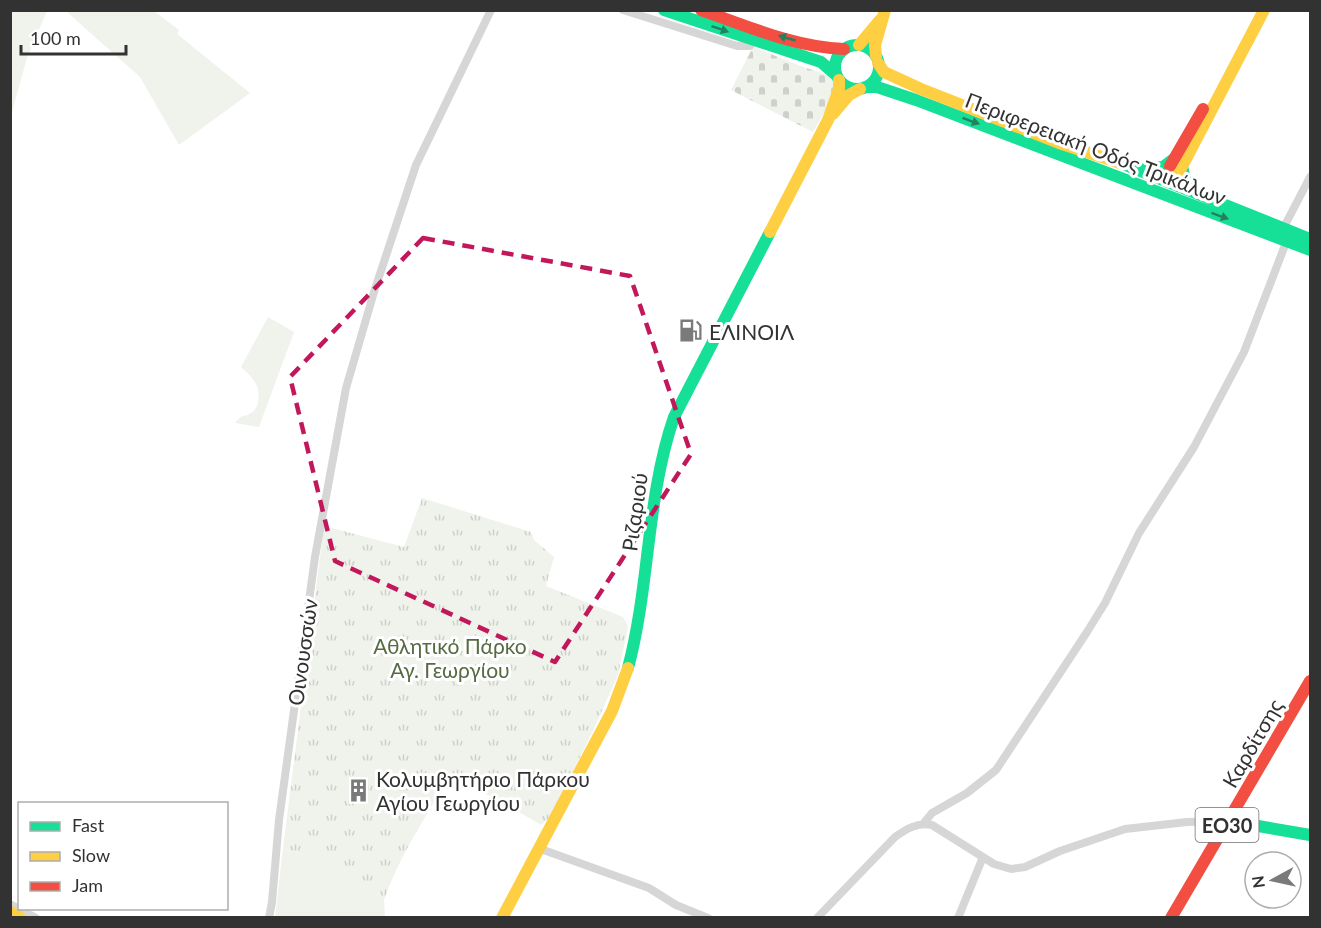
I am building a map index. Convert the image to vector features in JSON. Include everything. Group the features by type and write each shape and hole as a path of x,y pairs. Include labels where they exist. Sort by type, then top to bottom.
{"main road":[{"path":"664,10 821,62 848,87 863,88 875,79 877,60 875,45 884,14"},
{"path":"701,10 789,39 832,50 859,45 868,48 877,60"},
{"path":"1142,170 1178,162 1256,10"},
{"path":"1161,193 1264,10"},
{"path":"859,45 884,14"},
{"path":"838,77 835,63 844,49"},
{"name":"Περιφερειακή Οδός Τρικάλων","path":"877,60 884,72 921,89 1059,143 1142,170 1311,239"},
{"name":"Ριζαριού","path":"502,918 612,711 625,679 643,593 659,470 674,417 828,120 839,89 838,77"},
{"name":"Περιφερειακή Οδός Τρικάλων","path":"863,88 877,87 916,100 1311,250"},
{"name":"Ριζαριού","path":"828,120 849,95 863,88"},
{"path":"1178,162 1185,179 1194,190"},
{"name":"Καρδίτσης","path":"1172,918 1311,681"},
{"path":"1229,821 1311,835"},
{"path":"10,912 20,918"}],"street":[{"name":"Οινουσσών","path":"270,918 279,820 315,557 346,388 374,292 416,165 491,10"},
{"path":"623,10 737,46 750,46 753,40"},
{"path":"1284,227 1311,177"},
{"path":"923,824 932,813 967,793 996,770 1096,619 1139,533 1194,447 1244,352 1287,240"},
{"path":"817,918 895,837 905,830 923,824 932,825 1005,869 1018,868 1125,829 1187,822 1229,821"},
{"path":"538,848 649,888 676,904 708,918"},
{"path":"958,918 983,857"},
{"path":"21,910 36,918"}],"highlighted area":[{"path":"423,238 630,276 691,454 555,662 335,561 290,377"}],"green space":[{"path":"11,10 47,11 27,58 11,115"},
{"path":"69,11 154,11 179,30 177,34 250,93 179,145 140,77 68,13"},
{"path":"753,47 829,75 834,79 837,90 813,132 731,90"},
{"path":"268,317 294,332 259,427 235,423 252,412 257,404 259,395 257,386 241,367"},
{"name":"Αθλητικό Πάρκο Αγ. Γεωργίου","path":"422,498 531,532 534,540 554,557 546,586 623,617 628,626 618,675 550,817 541,825 497,799 450,778 405,853 384,900 335,865 283,848 324,526 404,547"},
{"path":"283,848 335,865 384,900 385,917 275,918"}],"traffic: fast":[{"path":"664,10 821,62 836,75"},
{"path":"857,45 872,52 879,67 872,82 857,89 842,82 835,67 842,52 857,45"},
{"path":"865,87 877,87 916,100 1310,250"},
{"path":"1144,169 1163,167 1175,158"},
{"path":"1123,164 1310,239"},
{"path":"1182,166 1185,179 1194,190"},
{"path":"628,668 641,606 658,479 674,417 770,232"},
{"path":"1229,821 1310,835"}],"traffic: slow":[{"path":"876,56 875,45 885,10"},
{"path":"1178,174 1264,10"},
{"path":"859,45 880,20"},
{"path":"878,63 884,72 921,89 1059,143 1123,164"},
{"path":"770,232 828,120 839,89 839,80"},
{"path":"833,114 849,95 860,89"},
{"path":"502,918 612,711 628,668"},
{"path":"10,912 20,918"}],"traffic: jam":[{"path":"701,10 789,40 844,49"},
{"path":"1170,166 1203,109"},
{"path":"1171,918 1310,681"}],"place":[{"name":"ΕΛΙΝΟΙΛ","path":"691,331"},
{"name":"Κολυμβητήριο Πάρκου Αγίου Γεωργίου","path":"358,790"}]}
